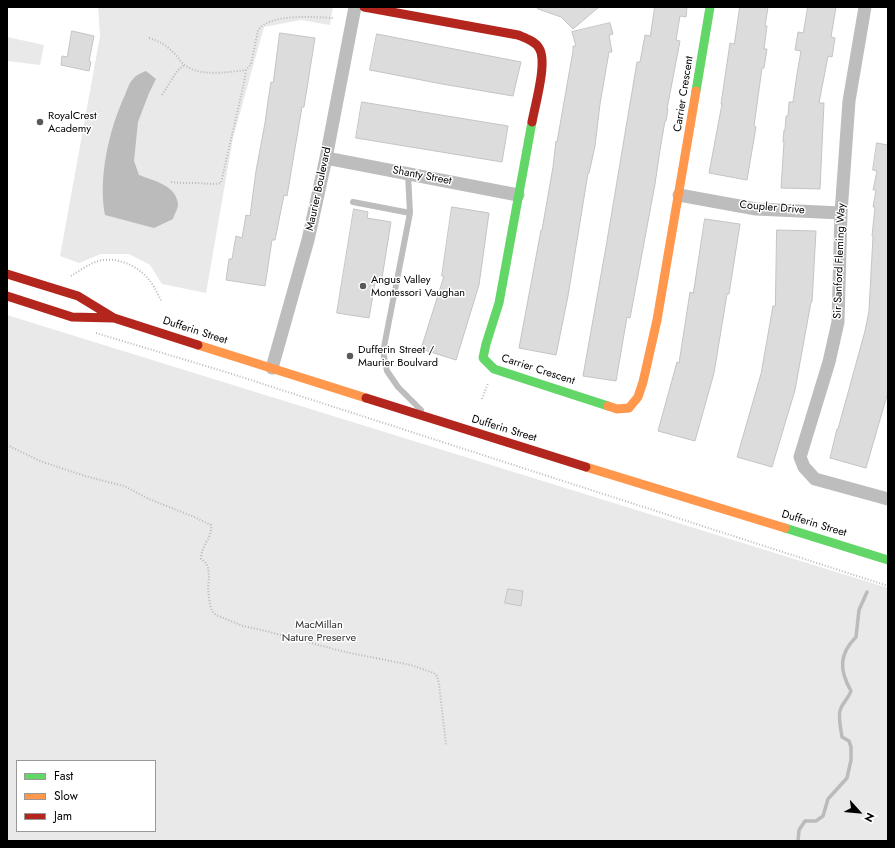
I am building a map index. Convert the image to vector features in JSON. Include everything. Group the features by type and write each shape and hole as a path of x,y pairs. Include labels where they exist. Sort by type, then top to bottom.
{"street":[{"name":"Maurier Boulevard","path":"272,368 308,240 326,158 355,7"},
{"name":"Carrier Crescent","path":"364,7 518,35 534,42 542,52 542,64 498,312 484,348 483,358 494,369 617,409 629,408 638,397 643,382 657,320 710,7"},
{"name":"Sir Sanford Fleming Way","path":"865,7 849,101 841,213 838,322 829,362 800,456 804,467 815,479 888,499"},
{"name":"Shanty Street","path":"326,158 518,195"},
{"name":"Coupler Drive","path":"679,195 756,209 841,213"},
{"name":"Dufferin Street","path":"7,274 78,296 114,318 888,560"},
{"name":"Dufferin Street","path":"7,296 72,317 114,318"}],"lane":[{"path":"408,174 410,213 383,352 388,371 398,387 430,418"},
{"path":"353,202 410,213"}],"path":[{"path":"171,182 209,185 221,183 246,70 251,64 260,27 265,24 302,16 333,18"},
{"path":"149,38 160,41 175,54 184,65 193,70 208,72 246,70"},
{"path":"162,95 177,71 184,65"},
{"path":"71,276 98,261 111,260 129,264 142,272 150,281 162,302"},
{"path":"91,332 229,373 888,586"},
{"path":"482,399 488,381"},
{"path":"7,445 40,460 85,476 124,486 149,499 211,525 212,531 201,552 201,559 208,567 208,590 210,604 212,611 216,615 244,626 345,652 411,665 434,673 437,676 439,684 446,745"}],"green space":[{"path":"98,7 333,7 330,25 301,20 264,27 233,138 206,293 162,284 150,265 129,254 101,254 79,263 60,256 100,36"},
{"path":"7,37 44,45 40,65 7,61"},
{"name":"MacMillan Nature Preserve","path":"7,315 888,588 888,841 7,841"}],"shaded area":[{"path":"146,71 156,79 138,122 134,161 139,175 169,188 173,192 178,204 173,219 154,228 105,215 103,201 106,154 114,123 130,82 140,73"}],"building":[{"path":"538,7 599,7 573,29 561,17 538,9"},
{"path":"655,7 687,7 686,17 680,16 676,40 680,41 655,184 630,318 627,317 616,381 583,376 637,62 640,62 645,35 650,36"},
{"path":"740,7 768,7 764,49 767,49 764,68 762,68 754,126 756,127 747,180 709,173 722,104 730,43 734,44"},
{"path":"808,7 836,7 831,37 835,38 832,57 828,56 819,103 824,103 820,189 781,188 786,116 788,116 789,102 793,102 801,51 795,50 798,32 803,33"},
{"path":"610,23 613,34 609,35 612,52 609,52 600,104 595,146 588,173 568,296 556,355 519,348 542,230 573,46 576,46 572,32"},
{"path":"72,31 94,36 89,61 91,62 89,71 61,65 62,56 67,57"},
{"path":"280,33 315,38 304,107 302,107 287,196 284,195 275,240 272,240 265,286 226,280 229,259 232,259 236,236 242,238 246,215 250,216 256,171 271,82 273,82"},
{"path":"377,34 521,62 513,96 370,70"},
{"path":"362,102 508,126 502,162 356,138"},
{"path":"877,143 888,145 888,392 866,468 830,458 865,331 869,311 872,236 875,207 873,207 876,190 873,190 877,171 873,170"},
{"path":"452,207 489,213 479,285 456,360 421,349 444,276 442,276"},
{"path":"354,209 368,212 367,218 391,222 382,278 376,277 369,318 337,313"},
{"path":"705,219 740,224 714,373 695,441 658,431 677,362 679,363 690,292 693,293"},
{"path":"777,230 816,231 812,302 795,390 772,467 737,457 761,374 773,306 775,306"},
{"path":"508,589 523,591 521,606 505,603"}],"waterway":[{"path":"798,841 799,830 805,821 816,821 823,816 828,799 847,778 851,760 851,747 849,741 842,737 839,714 851,691 844,676 843,662 846,650 856,637 859,610 867,592"}],"traffic: fast":[{"path":"696,91 710,7"},
{"path":"532,122 499,303 483,358 494,369 608,406"},
{"path":"785,528 888,560"}],"traffic: slow":[{"path":"608,406 617,409 629,408 638,397 643,382 657,320 696,91"},
{"path":"198,345 366,398"},
{"path":"586,467 785,528"}],"traffic: jam":[{"path":"364,7 518,35 532,42 539,48 542,63 542,73 532,122"},
{"path":"7,274 78,296 114,318 198,345"},
{"path":"7,296 72,317 113,318"},
{"path":"366,398 586,467"}],"place":[{"name":"RoyalCrest Academy","path":"40,122"},
{"name":"Angus Valley Montessori Vaughan","path":"363,286"},
{"name":"Dufferin Street / Maurier Boulvard","path":"350,356"}]}
